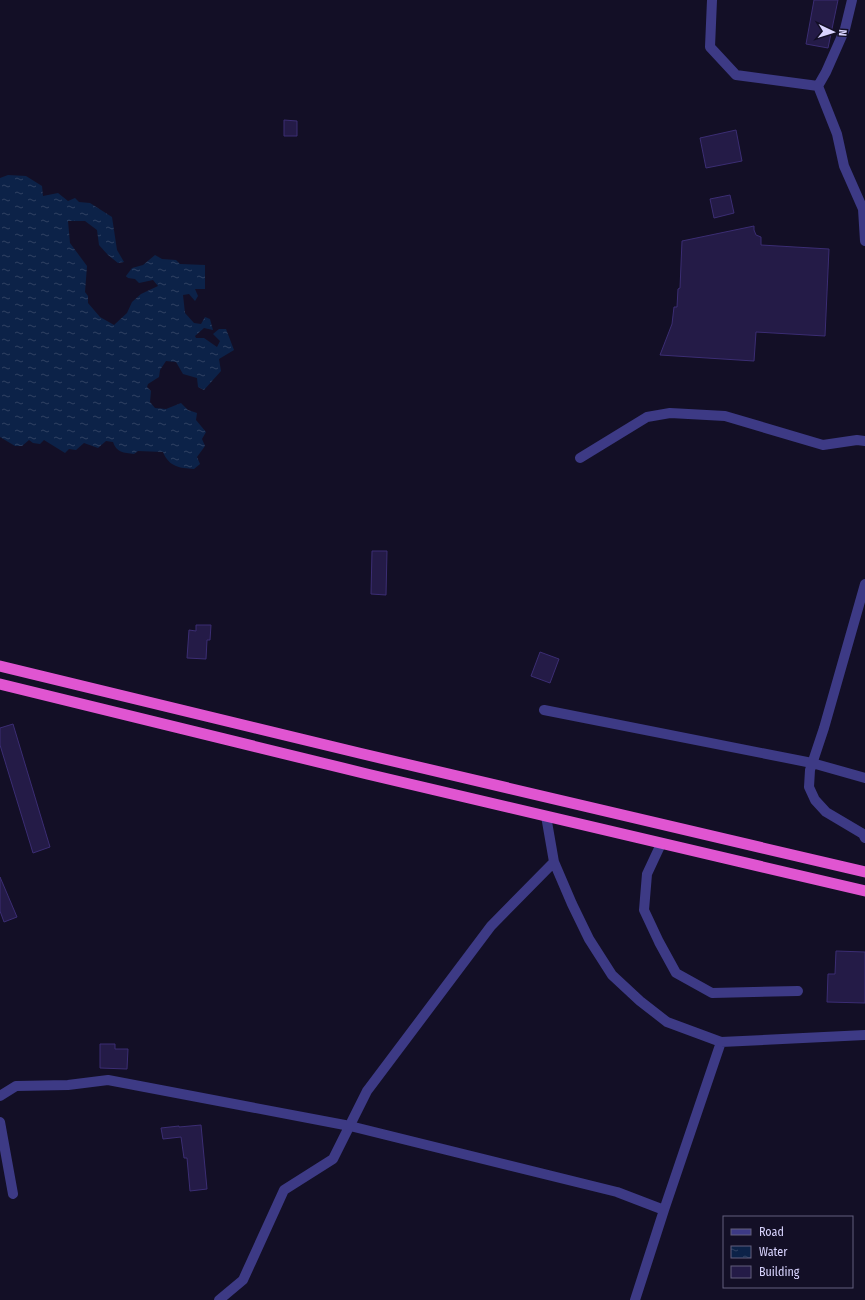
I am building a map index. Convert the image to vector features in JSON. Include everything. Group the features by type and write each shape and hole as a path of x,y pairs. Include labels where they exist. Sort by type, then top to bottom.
{"highway":[{"path":"0,666 359,753 865,872"},
{"path":"0,684 367,774 865,891"}],"street":[{"path":"712,0 710,47 736,75 818,86"},
{"path":"818,86 826,72 845,28 852,0"},
{"path":"818,86 837,134 844,166 863,209 865,241"},
{"path":"580,458 647,417 670,413 725,416 824,444 857,440 865,441"},
{"path":"865,584 863,599 810,770 809,787 815,800 826,812 863,834 865,838"},
{"path":"544,710 812,763 865,778"},
{"path":"546,816 554,862 589,939 612,976 640,1001 667,1022 721,1042 865,1035"},
{"path":"661,844 647,874 644,910 676,973 712,993 798,991"},
{"path":"219,1300 244,1280 284,1190 333,1159 367,1091 491,926 554,862"},
{"path":"635,1300 721,1042"},
{"path":"0,1096 16,1086 68,1085 108,1080 350,1126 617,1192 664,1210"},
{"path":"0,1122 13,1194"}],"water":[{"path":"8,175 26,176 42,186 43,196 58,193 68,201 75,198 79,202 90,203 112,217 117,250 124,262 118,263 108,255 99,245 97,230 85,221 68,221 70,243 87,266 85,292 88,296 88,303 100,317 114,325 127,313 132,302 141,294 158,286 153,280 139,283 135,279 128,278 126,276 132,268 143,265 155,255 162,259 176,260 180,264 205,265 205,289 195,289 198,296 195,301 189,294 183,295 185,313 194,323 201,324 205,317 210,319 213,330 204,328 195,336 196,338 204,338 217,347 220,341 213,334 219,329 226,329 234,350 219,359 221,371 204,390 198,387 197,378 183,374 176,362 166,361 160,370 159,377 148,384 147,387 151,391 150,402 155,408 166,409 181,403 188,410 197,413 196,420 206,432 202,439 205,446 197,457 200,464 194,469 184,468 172,464 165,457 163,452 138,451 134,454 124,452 118,450 113,442 106,441 98,448 84,443 76,450 69,449 65,453 44,440 40,444 33,443 29,440 22,446 15,446 0,437 0,178"}],"building":[{"path":"814,0 838,0 828,48 806,44"},
{"path":"284,120 297,121 297,136 284,136"},
{"path":"736,130 742,161 706,168 700,138"},
{"path":"730,195 734,213 714,218 710,199"},
{"path":"754,226 756,235 761,237 761,245 829,249 825,336 756,332 754,361 660,355 672,324 674,307 677,307 678,289 680,288 682,241"},
{"path":"372,551 387,551 386,595 371,594"},
{"path":"196,625 211,625 210,640 207,640 206,659 187,658 189,630 196,631"},
{"path":"540,652 559,659 550,683 531,676"},
{"path":"13,724 50,847 33,853 0,745 0,728"},
{"path":"0,877 17,917 4,922 0,911"},
{"path":"836,951 865,952 865,1003 827,1002 828,974 835,974"},
{"path":"100,1044 115,1044 115,1049 128,1049 127,1069 100,1068"},
{"path":"201,1125 207,1189 190,1191 187,1158 184,1158 181,1137 163,1139 161,1128"}]}
